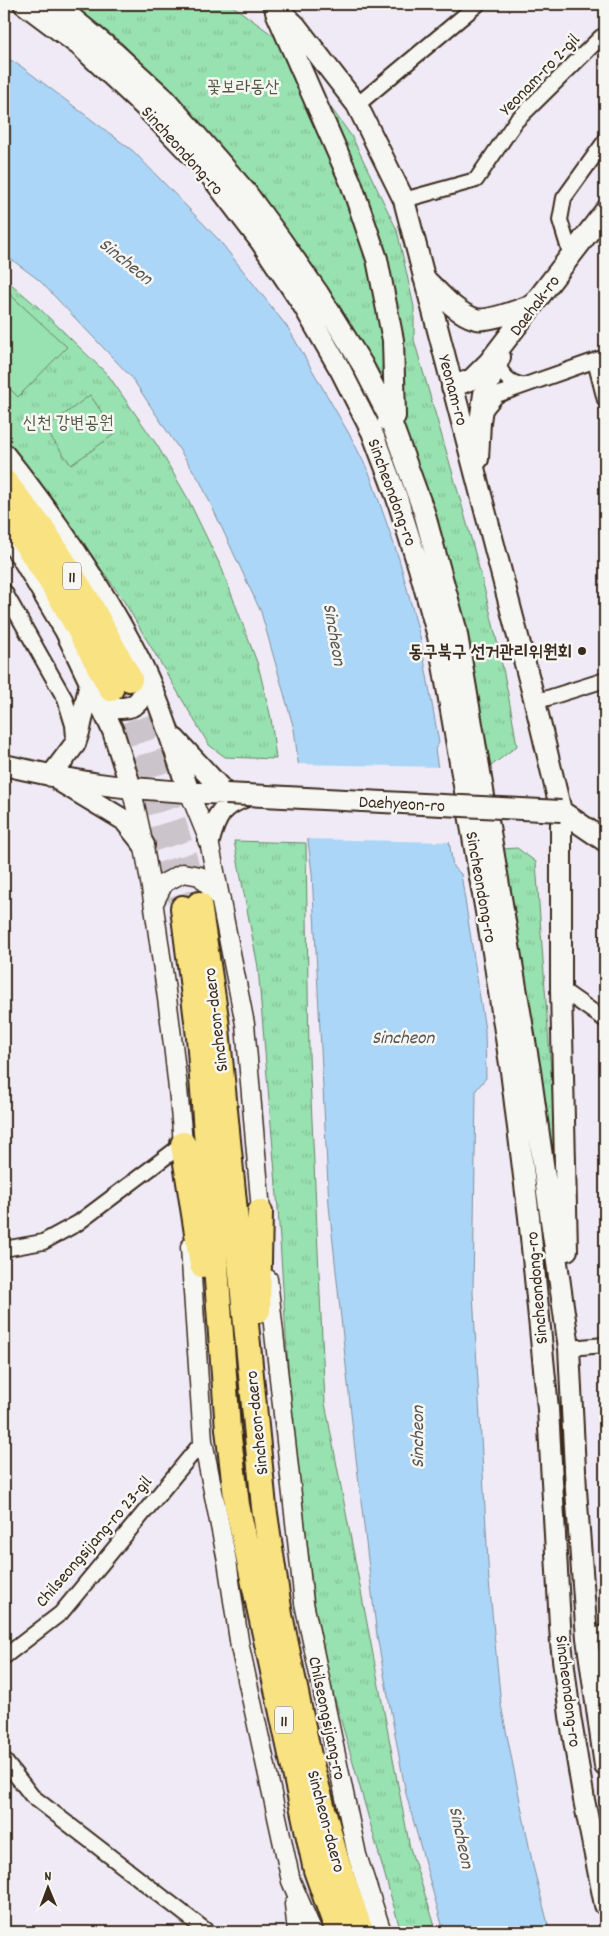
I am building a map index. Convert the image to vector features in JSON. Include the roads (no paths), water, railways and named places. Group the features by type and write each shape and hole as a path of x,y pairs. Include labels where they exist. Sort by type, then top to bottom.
{"highway":[{"name":"11","path":"4,481 49,539 88,601 119,682"},
{"name":"11","path":"4,514 22,537 70,613 119,682"},
{"name":"Sincheon-daero","path":"201,904 216,1018 264,1507 280,1615 309,1756 337,1862 361,1932"},
{"name":"Sincheon-daero","path":"201,904 200,1037 228,1429 237,1505 316,1870 338,1932"},
{"path":"183,1144 228,1429"},
{"path":"255,1416 260,1212"}],"main road":[{"name":"Sincheondong-ro","path":"24,4 80,46 145,107 207,171 261,242 303,305 341,371 372,432 397,498 438,636 493,952 511,1071 529,1217 548,1409 561,1643 570,1716 584,1800 605,1905"},
{"name":"Sincheondong-ro","path":"55,4 116,54 165,99 245,191 318,293 362,364 390,419 424,512 456,629 530,1071 569,1348 576,1490 596,1636 604,1756"},
{"path":"272,4 350,183 378,259 393,340 395,416 372,432"},
{"name":"Yeonam-ro","path":"272,4 296,26 357,106 404,200 535,702 561,811 561,989 569,1348"},
{"name":"Daehak-ro","path":"452,387 472,379 506,342 605,211"},
{"path":"424,278 456,309 477,319 501,316 533,305"},
{"path":"477,479 484,394 506,342"},
{"path":"4,454 76,549 138,658 80,729 75,744 51,776"},
{"path":"4,534 21,556 66,632 169,731 225,801 214,823 210,841"},
{"path":"119,682 115,738 131,788"},
{"path":"169,731 189,792"},
{"path":"4,765 51,776 124,820 144,845"},
{"name":"Daehyeon-ro","path":"51,776 131,788 189,792 225,801 248,796 561,811"},
{"path":"561,811 605,841"}],"street":[{"path":"357,106 478,4"},
{"name":"Yeonam-ro 2-gil","path":"404,200 476,180 516,121 605,35"},
{"path":"571,256 560,220 564,198 605,141"},
{"path":"481,416 497,395 600,359 605,400"},
{"path":"497,364 502,374 510,382 521,386"},
{"path":"4,591 65,699 73,725 75,744"},
{"path":"535,702 605,680"},
{"path":"131,788 144,845 154,903 177,1064 203,1441 227,1561 240,1647 291,1881 297,1932"},
{"name":"Chilseongsijang-ro","path":"189,792 210,841 201,904 246,1024 260,1212 306,1612 357,1855 382,1932"},
{"path":"154,903 164,883 183,873 200,876 201,904"},
{"path":"561,989 605,1020"},
{"path":"4,1249 43,1242 78,1224 183,1144"},
{"path":"569,1348 605,1345"},
{"name":"Chilseongsijang-ro 23-gil","path":"4,1658 62,1613 203,1441"},
{"path":"4,1760 32,1796 208,1932"},
{"path":"291,1881 313,1932"}],"water":[{"name":"Sincheon","path":"4,56 22,67 133,151 219,240 288,328 352,439 370,475 399,559 420,637 439,743 435,749 453,867 461,874 485,1030 486,1078 476,1090 473,1293 489,1581 501,1705 533,1866 550,1932 444,1932 406,1794 377,1636 329,1205 312,873 294,729 261,612 200,481 132,378 39,280 4,254"}],"tunnel":[{"path":"131,683 199,904"},
{"path":"111,689 125,724 183,908"}],"place":[{"name":"동구북구 선거관리위원회","path":"582,651"}],"park label":[{"name":"꽃보라동산","path":"243,86"},
{"name":"신천 강변공원","path":"68,422"}]}
